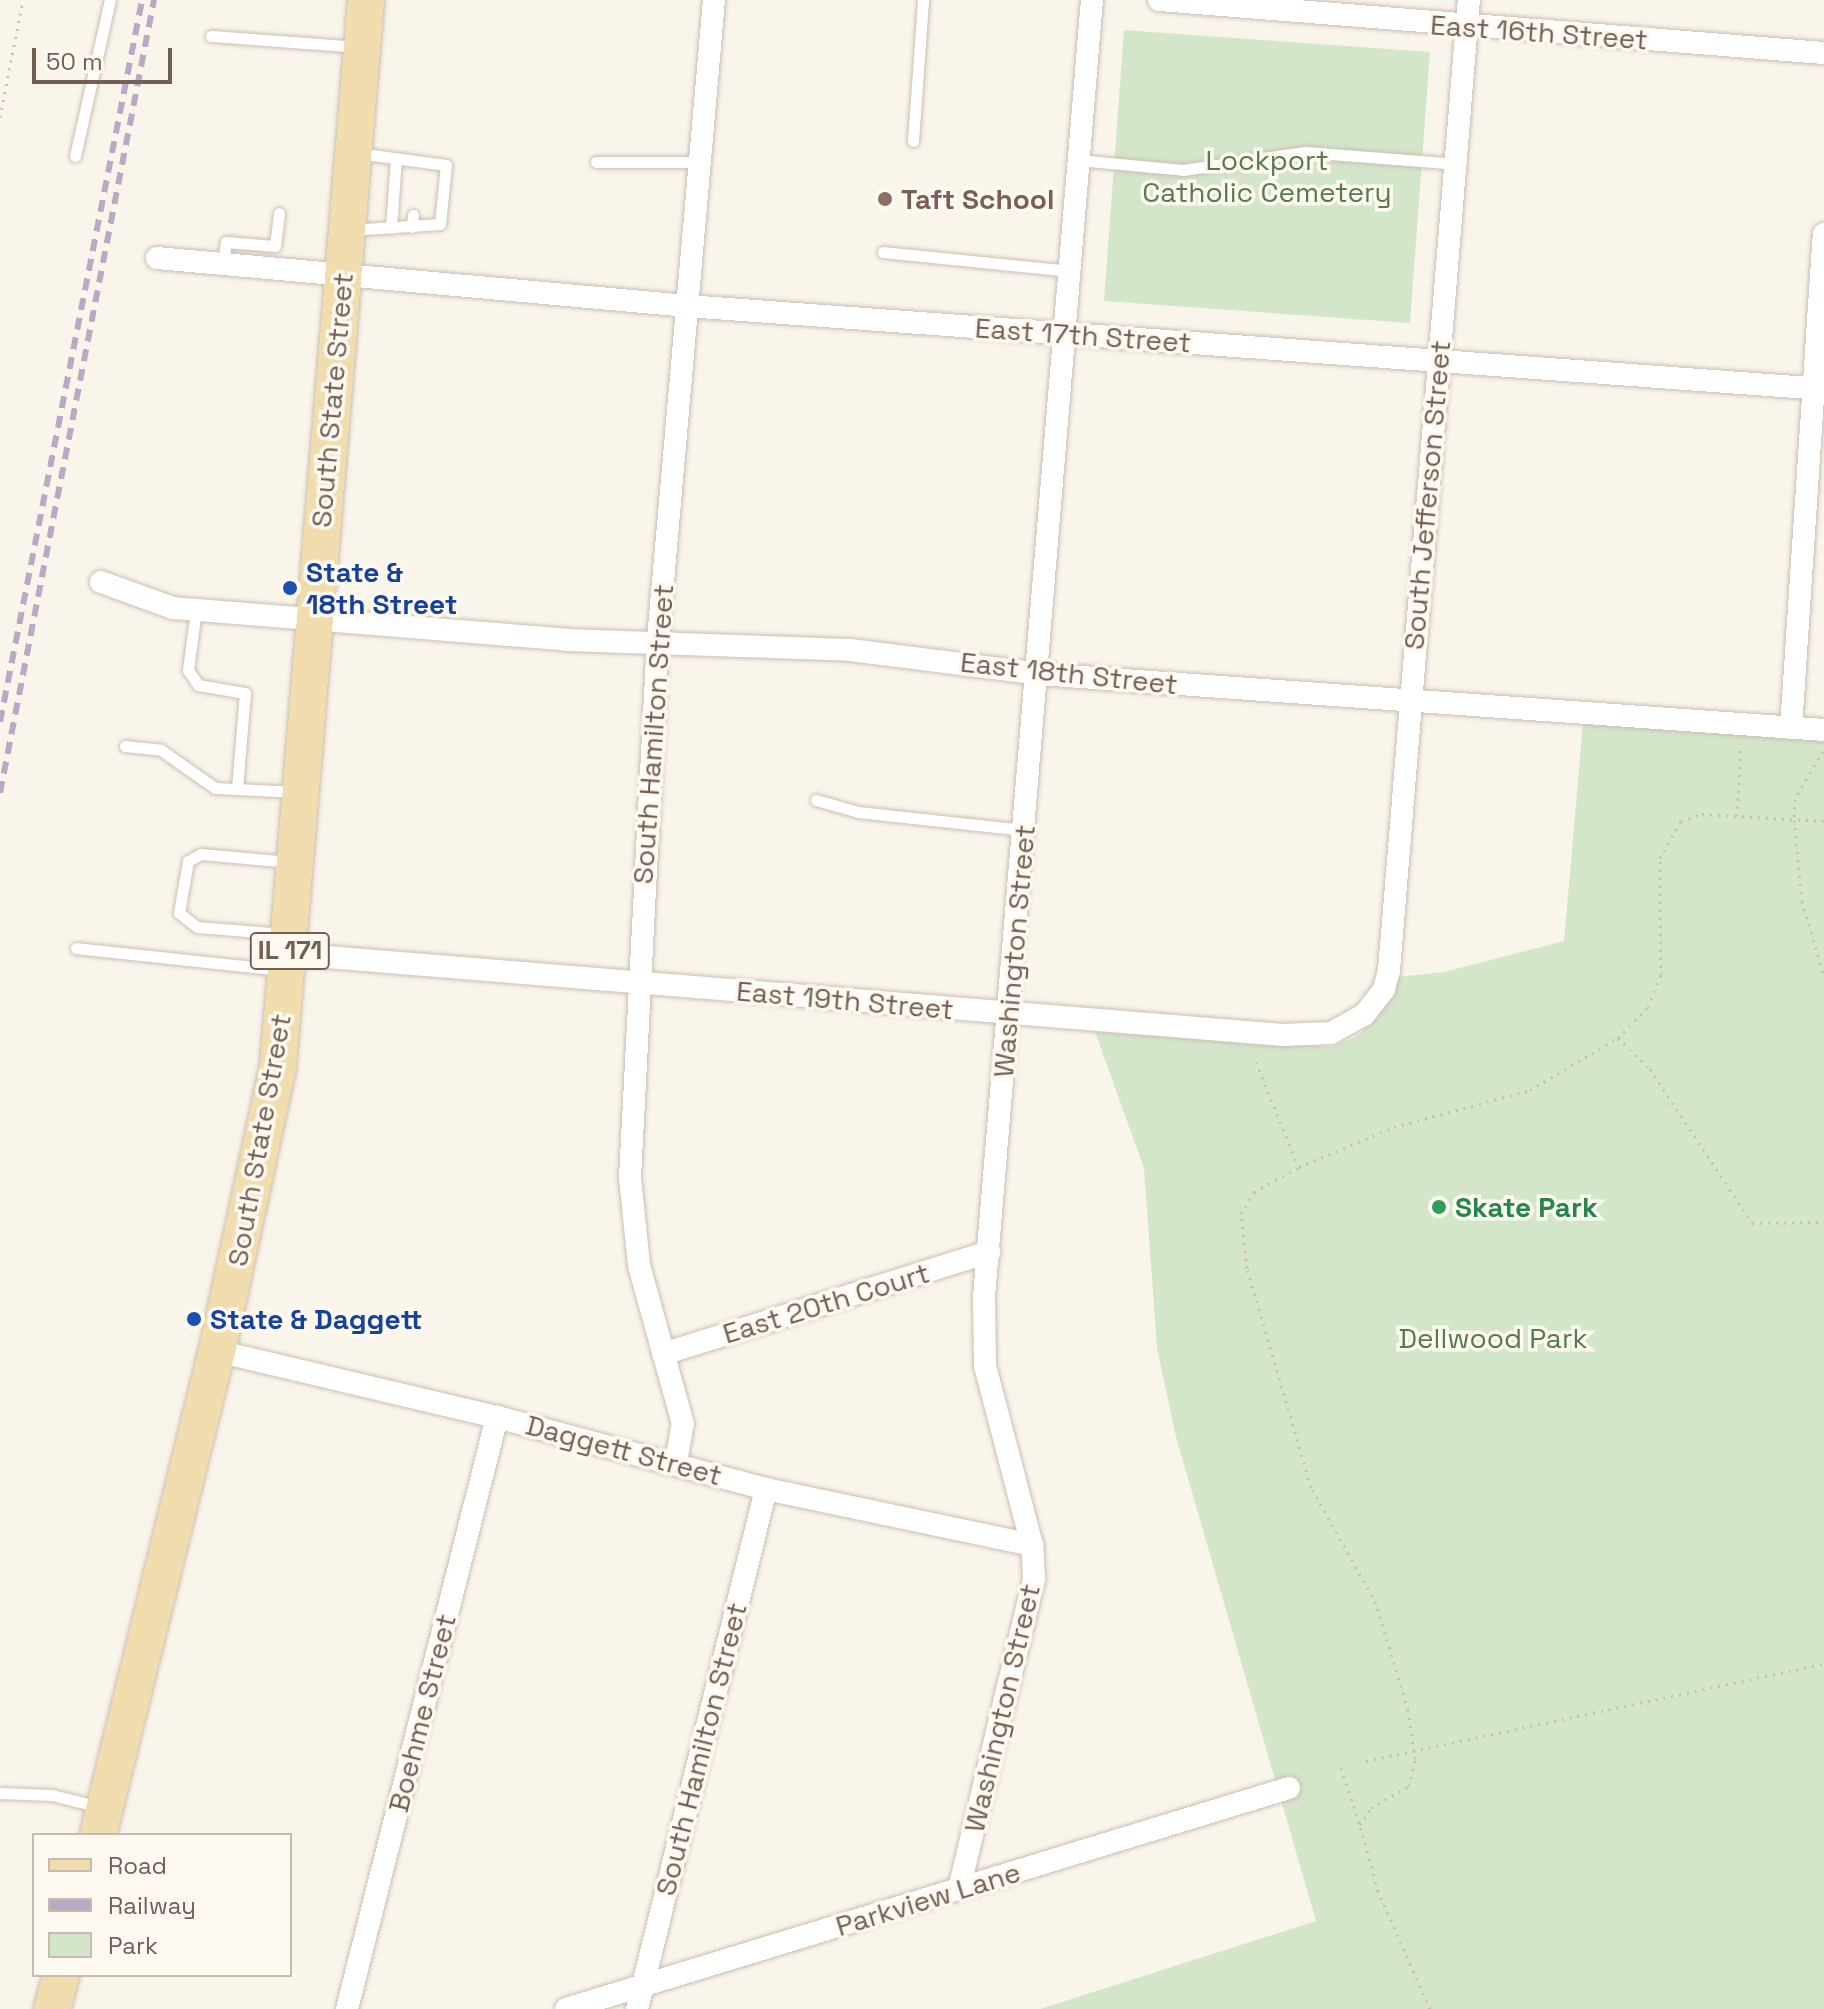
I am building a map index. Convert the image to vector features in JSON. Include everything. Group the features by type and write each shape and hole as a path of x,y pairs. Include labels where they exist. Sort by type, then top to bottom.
{"main road":[{"name":"South State Street","path":"101,1822 217,1351 275,1080 290,953 366,0"},
{"path":"52,2009 60,1977"}],"street":[{"name":"South Hamilton Street","path":"676,1462 683,1424 639,1265 630,1178 637,983 658,639 714,0"},
{"name":"Washington Street","path":"959,1889 1030,1607 1032,1545 985,1366 989,1252 1039,674 1092,0"},
{"name":"East 16th Street","path":"1159,0 1467,27 1824,53"},
{"name":"South Jefferson Street","path":"1384,989 1469,0"},
{"path":"1791,728 1817,389 1824,234"},
{"name":"East 17th Street","path":"157,258 687,306 1817,389"},
{"name":"East 18th Street","path":"101,582 173,608 196,610 567,640 658,639 927,657 1039,674 1824,730"},
{"name":"East 19th Street","path":"290,953 1008,1014 1312,1035 1350,1026 1384,989"},
{"name":"East 20th Court","path":"663,1354 989,1252"},
{"name":"Daggett Street","path":"217,1351 497,1417 676,1462 766,1489 1032,1545"},
{"name":"Boehme Street","path":"347,2009 497,1417"},
{"name":"South Hamilton Street","path":"637,2009 766,1489"},
{"name":"Parkview Lane","path":"566,2009 1289,1788"}],"lane":[{"path":"75,156 110,0"},
{"path":"913,141 923,0"},
{"path":"211,36 362,48"},
{"path":"1078,160 1183,170 1305,152 1456,164"},
{"path":"346,230 391,228 413,221 440,224 446,165 418,166 396,158 352,153"},
{"path":"391,228 396,158"},
{"path":"596,162 700,162"},
{"path":"223,265 226,242 275,246 279,213"},
{"path":"883,252 1071,271"},
{"path":"196,610 188,670 198,685 245,693 237,789"},
{"path":"125,746 161,750 215,788 302,792"},
{"path":"816,800 858,812 1025,830"},
{"path":"290,953 197,927 179,913 188,861 201,854 297,863"},
{"path":"76,948 290,953"},
{"path":"0,1793 52,1795 101,1822"}],"path":[{"path":"0,117 23,0"},
{"path":"1737,816 1743,724"},
{"path":"1824,730 1820,761 1795,799 1794,820 1802,901 1824,976"},
{"path":"1360,1825 1371,1808 1409,1786 1414,1747 1376,1603 1311,1487 1241,1241 1246,1202 1273,1179 1394,1127 1530,1090 1618,1038 1648,1007 1661,975 1658,881 1666,841 1673,827 1691,816 1824,821"},
{"path":"1618,1038 1650,1069 1752,1223 1824,1222"},
{"path":"1256,1062 1277,1124 1299,1167"},
{"path":"1366,1761 1414,1747 1824,1664"},
{"path":"1341,1768 1374,1881 1430,2009"}],"green space":[{"name":"Lockport Catholic Cemetery","path":"1124,30 1430,52 1410,323 1104,301"},
{"name":"Dellwood Park","path":"1583,724 1824,740 1824,2009 1040,2009 1316,1921 1176,1437 1157,1348 1144,1168 1095,1032 1332,1047 1357,1036 1377,1018 1398,977 1444,972 1564,941"}],"railway":[{"path":"0,722 142,0"},
{"path":"0,793 154,0"}],"place":[{"name":"Taft School","path":"885,199"},
{"name":"State & 18th Street","path":"290,588"},
{"name":"Skate Park","path":"1439,1207"},
{"name":"State & Daggett","path":"194,1319"}]}
